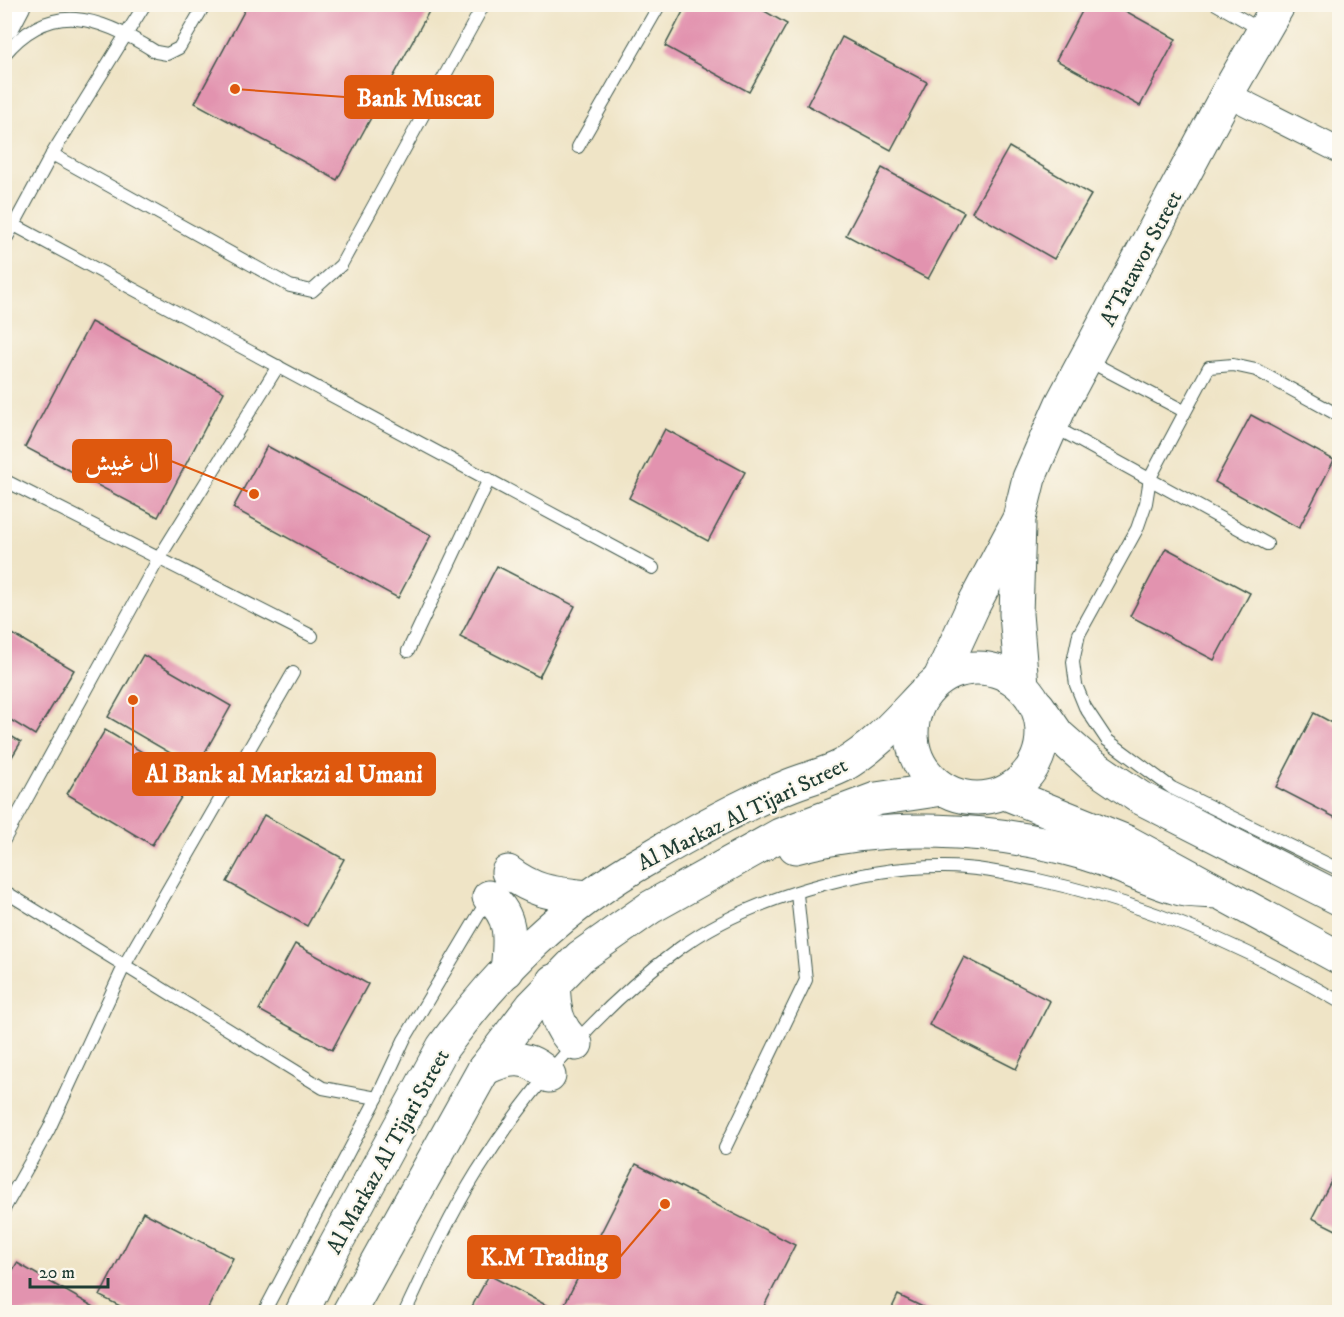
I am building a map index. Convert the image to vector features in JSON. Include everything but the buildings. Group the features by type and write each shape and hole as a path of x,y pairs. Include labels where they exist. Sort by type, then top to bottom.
{"street":[{"path":"4,22 14,4"},
{"name":"A'Tatawor Street","path":"1029,694 1016,614 1019,519 1029,478 1052,425 1086,359 1227,94 1272,18"},
{"path":"1227,94 1340,151"},
{"name":"A'Tatawor Street","path":"931,686 1019,519"},
{"path":"1029,694 1042,722 1042,744 1035,764 1022,781 1005,793 974,798 963,797 943,789 927,775 915,756 911,735 914,713 931,686 960,669 982,667 1004,673 1029,694 1058,735 1109,778 1139,796 1340,899"},
{"name":"Al Markaz Al Tijari Street","path":"302,1312 333,1249 442,1047 463,1019 555,921 586,897 649,857 786,787 842,766 881,737 931,686"},
{"name":"Al Markaz Al Tijari Street","path":"349,1312 484,1069 509,1033 553,981 616,930 684,887 780,835 876,799 943,789"},
{"path":"1005,793 1126,842 1340,958"},
{"path":"727,865 835,837 897,831 927,831 1048,843 1086,854 1179,889 1218,892"},
{"path":"507,970 511,935 498,905 498,884 527,886 544,892 586,897"},
{"path":"553,981 554,1012 567,1037 576,1044"},
{"path":"484,1069 513,1059 529,1061 549,1076"}],"lane":[{"path":"4,243 52,154 145,4"},
{"path":"4,55 25,27 48,12 74,7 90,12 156,52 167,54 179,48 205,4"},
{"path":"52,154 290,286 312,291 341,265 484,4"},
{"path":"578,147 660,4"},
{"path":"1216,4 1272,18"},
{"path":"14,225 653,568"},
{"path":"1086,359 1184,411"},
{"path":"1340,416 1256,370 1233,365 1209,367 1150,478 1146,503 1137,529 1079,634 1072,663 1076,685 1085,707 1107,740 1172,788 1340,870"},
{"path":"4,840 159,558 279,366"},
{"path":"1052,425 1267,544"},
{"path":"408,651 489,479"},
{"path":"4,480 312,636"},
{"path":"4,1209 49,1129 126,964 293,673"},
{"path":"405,1312 441,1235 477,1172 510,1123 576,1044 633,988 681,948 753,909 822,885 895,869 948,866 1007,874 1099,893 1167,917 1232,944 1340,1002"},
{"path":"264,1312 377,1098 404,1040 498,884"},
{"path":"4,891 126,964 274,1060 323,1088 377,1098"},
{"path":"724,1148 806,980 797,894"}],"place":[{"name":"Bank Muscat","path":"235,89"},
{"name":"ال غبيش","path":"254,494"},
{"name":"Al Bank al Markazi al Umani","path":"133,700"},
{"name":"K.M Trading","path":"665,1204"}]}
